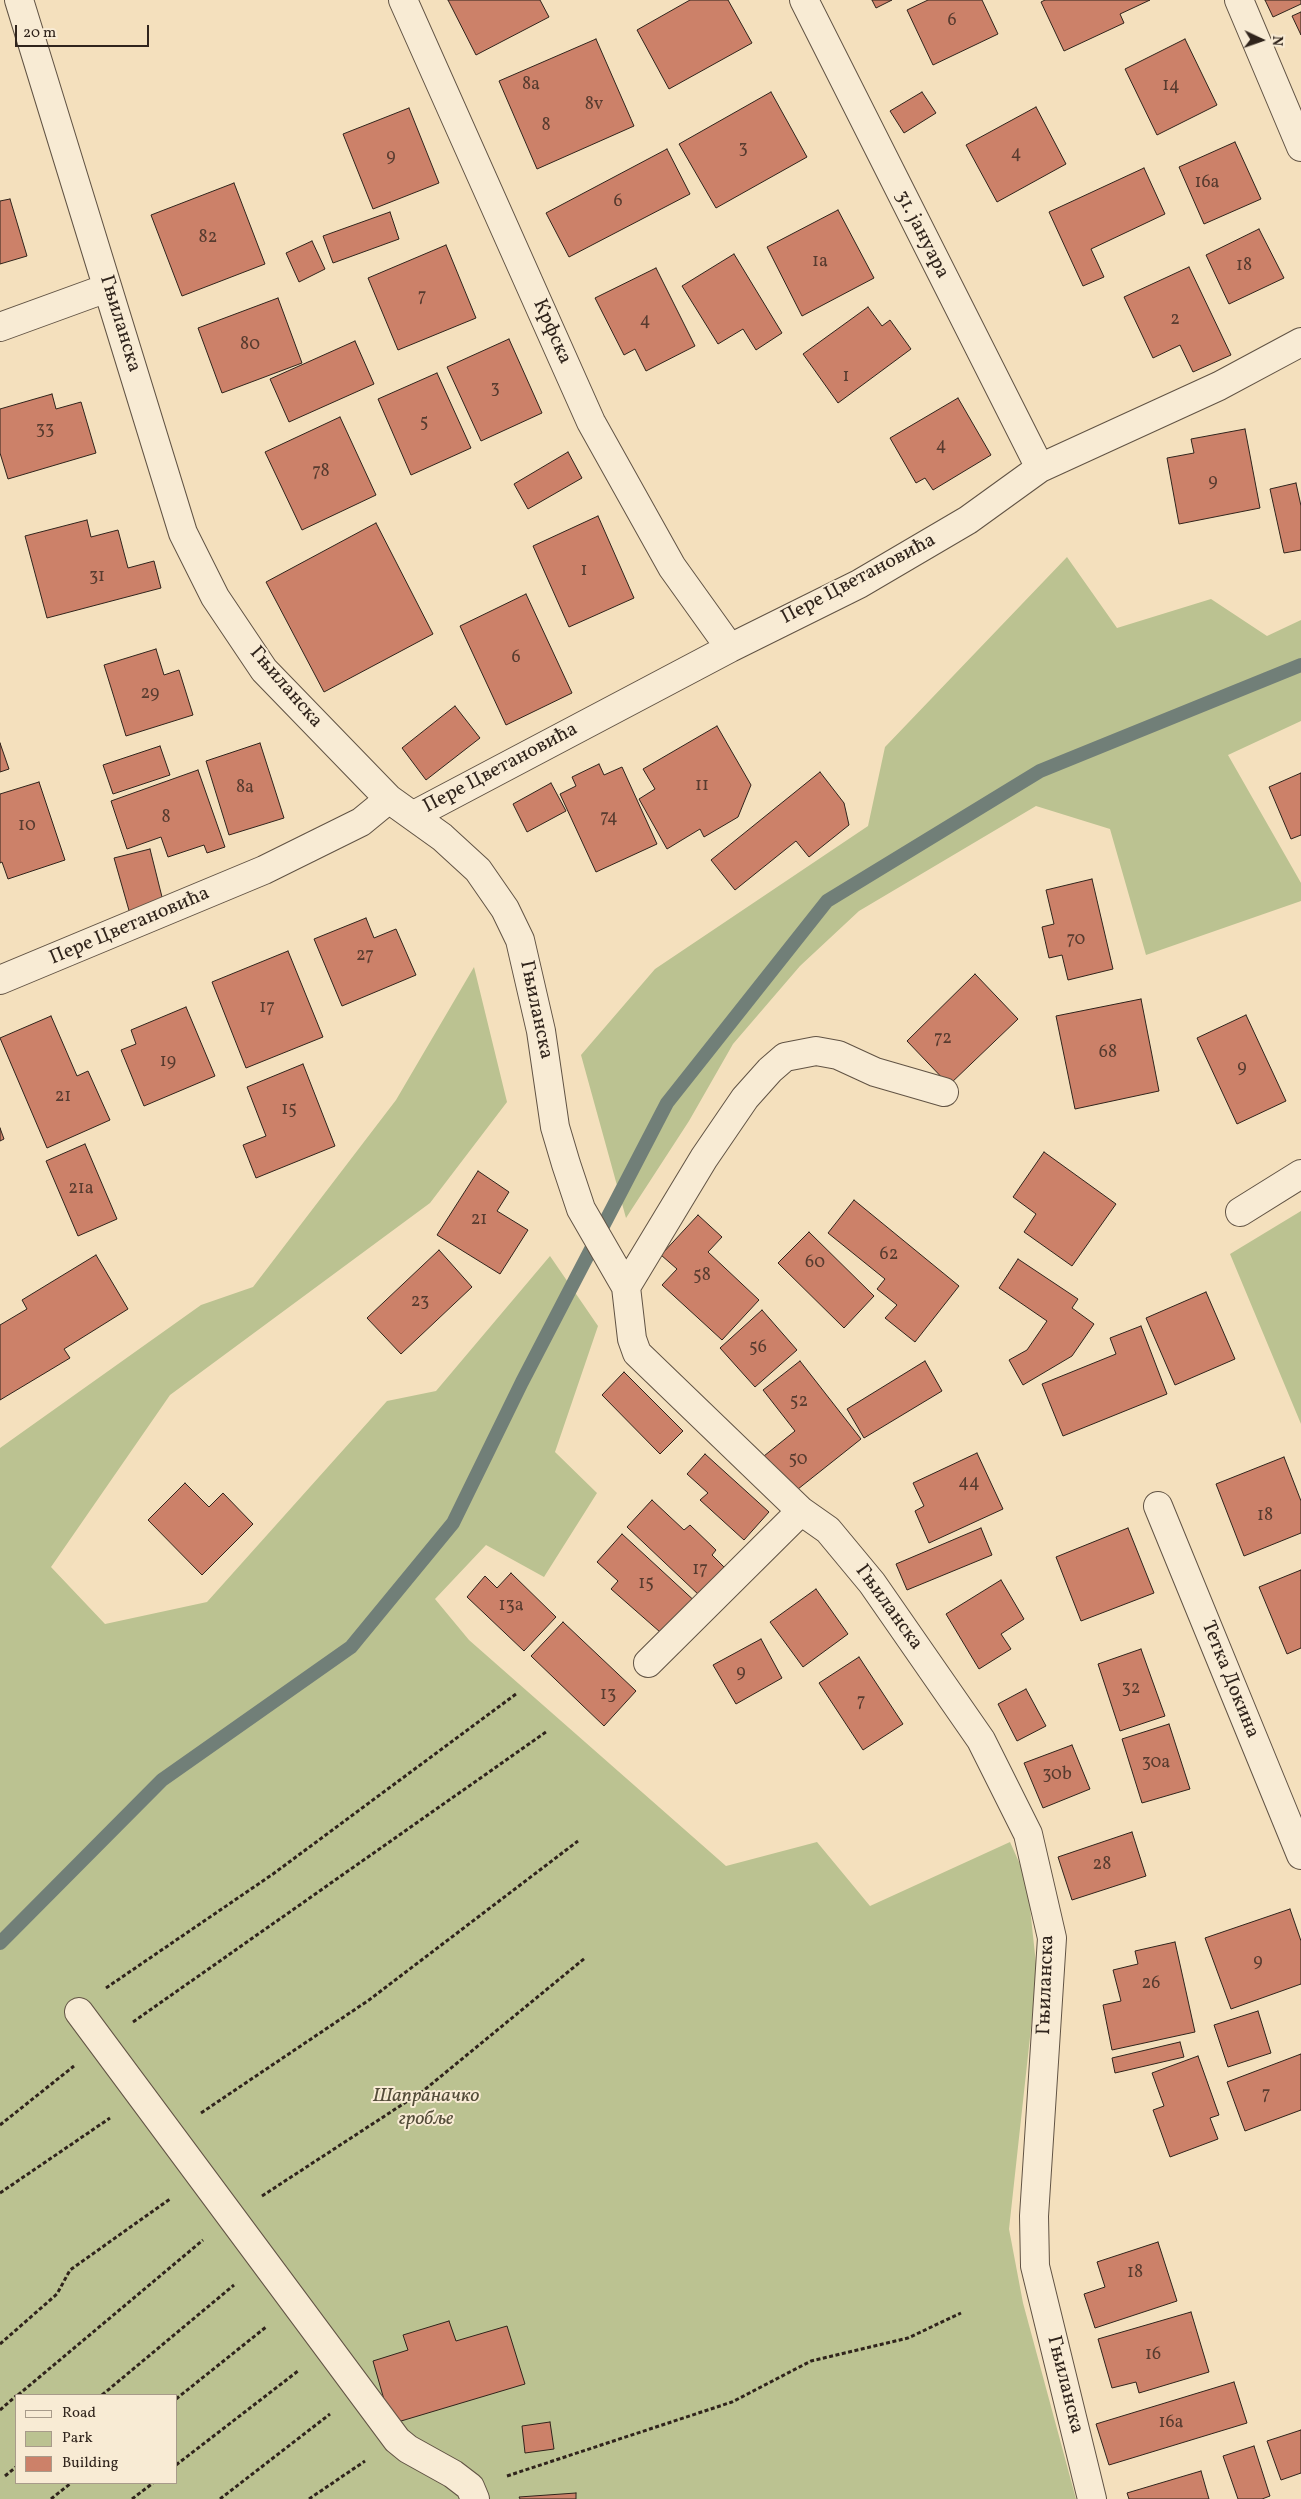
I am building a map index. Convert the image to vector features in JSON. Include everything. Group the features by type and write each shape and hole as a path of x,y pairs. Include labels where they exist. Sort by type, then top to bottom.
{"street":[{"name":"Гњиланска","path":"19,0 183,533 215,597 264,670 389,799 414,815 478,870 505,909 520,940 541,1031 555,1127 581,1209 622,1281 632,1339 637,1353 801,1511 828,1530 872,1583 981,1740 1028,1834 1052,1938 1034,2216 1035,2266 1092,2499"},
{"name":"Крфска","path":"403,0 591,422 672,567 730,648"},
{"name":"31. јануара","path":"804,0 1040,468"},
{"path":"1239,0 1301,147"},
{"path":"0,327 107,288"},
{"name":"Пере Цветановића","path":"414,815 730,648 859,584 968,520 1040,468 1219,386 1301,342"},
{"name":"Пере Цветановића","path":"0,980 264,870 361,822 389,799"},
{"path":"622,1281 745,1098 770,1070 785,1057 816,1051 838,1055 876,1072 944,1092"},
{"path":"1240,1212 1301,1174"},
{"name":"Тетка Докина","path":"1158,1506 1301,1855"},
{"path":"648,1663 801,1511"},
{"path":"79,2012 396,2440 408,2450 453,2474 473,2493"}],"path":[{"path":"79,2012 81,2005 273,1874 516,1694"},
{"path":"0,2125 103,2044 546,1732"},
{"path":"170,2134 369,2000 578,1841"},
{"path":"19,2394 230,2216 423,2091 585,1958"},
{"path":"0,2193 141,2096"},
{"path":"0,2344 57,2294 70,2270 201,2176"},
{"path":"103,2394 263,2260"},
{"path":"178,2397 296,2304"},
{"path":"473,2493 732,2402 811,2361 908,2338 961,2313"},
{"path":"178,2463 328,2347"},
{"path":"220,2499 360,2391"},
{"path":"0,2410 15,2398"},
{"path":"309,2499 396,2440"},
{"path":"5,2476 15,2468"},
{"path":"51,2499 70,2484"},
{"path":"132,2499 152,2484"}],"green space":[{"path":"1067,557 1117,628 1211,599 1267,636 1301,620 1301,721 1228,755 1301,883 1301,901 1146,955 1110,829 1036,806 859,911 800,966 733,1044 689,1121 626,1218 581,1055 655,969 868,826 885,747"},
{"name":"Шапраначко гробље","path":"474,967 507,1102 430,1203 170,1395 51,1567 105,1624 207,1602 387,1401 436,1391 550,1256 598,1326 555,1452 597,1493 544,1577 486,1545 435,1599 469,1640 726,1866 817,1842 870,1906 1010,1842 1027,1880 1037,1973 1009,2229 1023,2303 1076,2499 0,2499 0,1448 201,1305 253,1287 396,1100"},
{"path":"1301,1211 1301,1424 1230,1254"}],"building":[{"path":"448,0 540,0 549,17 476,55"},
{"path":"690,0 728,0 752,43 669,89 637,30"},
{"path":"872,0 892,0 876,8"},
{"path":"928,0 982,0 998,34 933,65 907,10"},
{"path":"1045,0 1150,0 1120,14 1124,23 1064,51 1041,2"},
{"path":"1265,0 1301,0 1301,4 1273,17"},
{"path":"1301,12 1301,35 1292,16"},
{"path":"596,39 634,126 537,169 499,81"},
{"path":"1185,39 1217,105 1157,135 1125,69"},
{"path":"771,92 807,157 716,208 679,144"},
{"path":"922,92 936,113 904,133 890,111"},
{"path":"1036,107 1066,164 997,202 966,145"},
{"path":"409,108 439,183 373,209 343,134"},
{"path":"1235,142 1261,199 1204,224 1179,167"},
{"path":"667,149 690,194 569,257 546,213"},
{"path":"1144,168 1165,214 1091,249 1104,277 1083,286 1049,212"},
{"path":"234,183 265,264 182,296 151,215"},
{"path":"10,199 27,256 0,264 0,201"},
{"path":"838,210 874,278 802,316 767,247"},
{"path":"390,212 399,239 333,263 323,236"},
{"path":"1259,229 1284,278 1229,304 1206,255"},
{"path":"312,241 325,269 299,282 286,253"},
{"path":"446,245 476,318 398,350 368,278"},
{"path":"734,254 782,333 756,350 743,329 718,344 682,286"},
{"path":"1189,267 1231,355 1193,372 1180,345 1153,358 1124,297"},
{"path":"656,268 695,346 646,371 635,349 624,355 595,298"},
{"path":"278,298 302,363 222,393 198,328"},
{"path":"868,307 882,326 890,320 911,349 838,403 803,354"},
{"path":"509,339 542,413 481,441 447,367"},
{"path":"355,341 374,384 289,422 270,379"},
{"path":"437,373 471,448 411,475 378,399"},
{"path":"52,394 56,409 81,402 96,453 8,479 0,453 0,409"},
{"path":"958,398 991,455 933,490 925,478 916,483 890,438"},
{"path":"340,417 376,495 302,530 265,452"},
{"path":"1245,429 1260,508 1179,524 1167,458 1194,453 1191,439"},
{"path":"568,452 582,478 528,509 514,484"},
{"path":"1296,483 1301,506 1301,550 1284,553 1270,489"},
{"path":"598,516 634,598 569,627 533,546"},
{"path":"87,520 91,537 118,530 128,568 154,561 161,588 47,618 25,536"},
{"path":"376,523 433,634 324,692 266,582"},
{"path":"526,594 572,693 506,725 460,626"},
{"path":"156,649 164,675 179,670 193,715 126,736 104,665"},
{"path":"455,706 480,738 426,780 402,748"},
{"path":"717,726 751,785 738,817 704,837 700,829 667,849 639,799 655,789 643,769"},
{"path":"0,743 9,769 0,772"},
{"path":"260,743 284,818 229,835 206,761"},
{"path":"160,746 170,775 113,794 103,765"},
{"path":"599,764 604,775 622,767 657,844 596,872 560,794 576,786 572,777"},
{"path":"198,770 225,847 207,853 204,845 168,857 161,837 127,849 111,801"},
{"path":"820,772 844,803 849,825 809,857 796,841 735,890 711,860"},
{"path":"1301,773 1301,835 1291,839 1269,787"},
{"path":"39,782 65,860 8,879 2,862 0,863 0,794"},
{"path":"551,783 566,811 527,832 513,804"},
{"path":"150,849 164,905 130,914 114,858"},
{"path":"1092,879 1113,969 1068,980 1062,955 1049,958 1042,927 1054,924 1046,890"},
{"path":"366,918 374,938 396,929 416,975 342,1006 314,939"},
{"path":"288,951 323,1037 246,1068 212,982"},
{"path":"975,974 1018,1019 949,1085 907,1041"},
{"path":"1141,999 1159,1091 1075,1109 1056,1016"},
{"path":"186,1007 215,1076 144,1106 121,1050 136,1044 131,1030"},
{"path":"1246,1015 1286,1101 1237,1124 1197,1038"},
{"path":"51,1016 77,1076 88,1071 110,1120 47,1148 0,1038"},
{"path":"303,1064 335,1146 256,1178 243,1145 266,1136 247,1087"},
{"path":"0,1128 4,1139 0,1141"},
{"path":"85,1144 117,1219 78,1236 46,1161"},
{"path":"1044,1152 1116,1204 1072,1266 1024,1232 1036,1214 1013,1197"},
{"path":"478,1171 509,1192 497,1211 528,1230 500,1274 437,1235"},
{"path":"854,1200 959,1286 915,1342 885,1318 897,1305 877,1289 885,1279 828,1233"},
{"path":"698,1215 722,1237 708,1252 759,1300 722,1340 662,1285 677,1269 661,1255"},
{"path":"809,1232 874,1296 844,1328 778,1263"},
{"path":"439,1250 472,1287 401,1354 367,1318"},
{"path":"96,1255 128,1309 64,1349 70,1358 0,1400 0,1325 27,1309 22,1300"},
{"path":"1018,1259 1078,1299 1072,1308 1094,1324 1072,1356 1023,1385 1009,1360 1027,1350 1047,1321 999,1288"},
{"path":"1206,1292 1235,1359 1175,1385 1146,1318"},
{"path":"762,1310 797,1350 755,1387 720,1348"},
{"path":"1141,1326 1167,1394 1063,1436 1042,1384 1116,1354 1110,1338"},
{"path":"800,1361 861,1439 793,1493 764,1456 795,1431 763,1390"},
{"path":"925,1361 942,1391 864,1438 847,1409"},
{"path":"624,1372 683,1431 660,1454 602,1395"},
{"path":"977,1453 1003,1509 929,1543 915,1511 924,1506 913,1483"},
{"path":"705,1454 769,1512 744,1540 700,1500 708,1493 687,1474"},
{"path":"1284,1457 1301,1501 1301,1533 1244,1556 1216,1484"},
{"path":"185,1483 209,1507 223,1493 253,1524 202,1575 148,1520"},
{"path":"652,1500 684,1530 690,1525 716,1550 712,1555 726,1569 700,1596 627,1527"},
{"path":"981,1528 992,1555 907,1590 896,1564"},
{"path":"1128,1528 1154,1593 1081,1621 1056,1557"},
{"path":"622,1534 699,1605 668,1639 611,1589 618,1581 597,1562"},
{"path":"1301,1570 1301,1648 1287,1654 1259,1587"},
{"path":"511,1573 556,1617 524,1651 467,1597 485,1576 497,1588"},
{"path":"1001,1580 1024,1619 1001,1634 1011,1649 979,1669 946,1614"},
{"path":"816,1589 848,1634 803,1667 770,1622"},
{"path":"563,1622 636,1691 604,1726 531,1656"},
{"path":"761,1639 782,1678 736,1704 713,1665"},
{"path":"1141,1649 1165,1716 1120,1731 1098,1664"},
{"path":"859,1657 903,1724 863,1750 819,1683"},
{"path":"1026,1689 1046,1726 1017,1741 998,1704"},
{"path":"1169,1724 1190,1789 1142,1803 1122,1739"},
{"path":"1072,1745 1090,1789 1043,1808 1024,1763"},
{"path":"1132,1832 1146,1876 1072,1900 1058,1857"},
{"path":"1290,1909 1301,1941 1301,1984 1231,2009 1205,1938"},
{"path":"1175,1942 1195,2032 1112,2050 1103,2005 1121,2001 1113,1970 1138,1964 1135,1951"},
{"path":"1258,2011 1271,2053 1228,2067 1214,2025"},
{"path":"1180,2042 1184,2057 1115,2073 1112,2058"},
{"path":"1301,2054 1301,2110 1245,2131 1227,2082"},
{"path":"1198,2056 1219,2115 1210,2118 1218,2139 1170,2157 1153,2110 1164,2106 1152,2073"},
{"path":"1158,2242 1177,2301 1095,2328 1084,2294 1105,2287 1097,2262"},
{"path":"1191,2312 1209,2372 1139,2393 1136,2382 1112,2388 1098,2339"},
{"path":"449,2321 456,2341 507,2326 525,2384 391,2424 373,2361 408,2350 403,2335"},
{"path":"1234,2382 1247,2423 1109,2465 1096,2424"},
{"path":"550,2422 554,2449 525,2453 522,2426"},
{"path":"1301,2430 1301,2473 1281,2480 1267,2441"},
{"path":"1254,2446 1270,2496 1262,2499 1238,2499 1223,2456"},
{"path":"1201,2471 1209,2499 1129,2499 1127,2493"},
{"path":"576,2493 576,2499 520,2499 519,2497"}],"waterway":[{"path":"0,1943 162,1780 351,1647 453,1523 522,1382 667,1103 827,901 1040,771 1301,665"}]}
